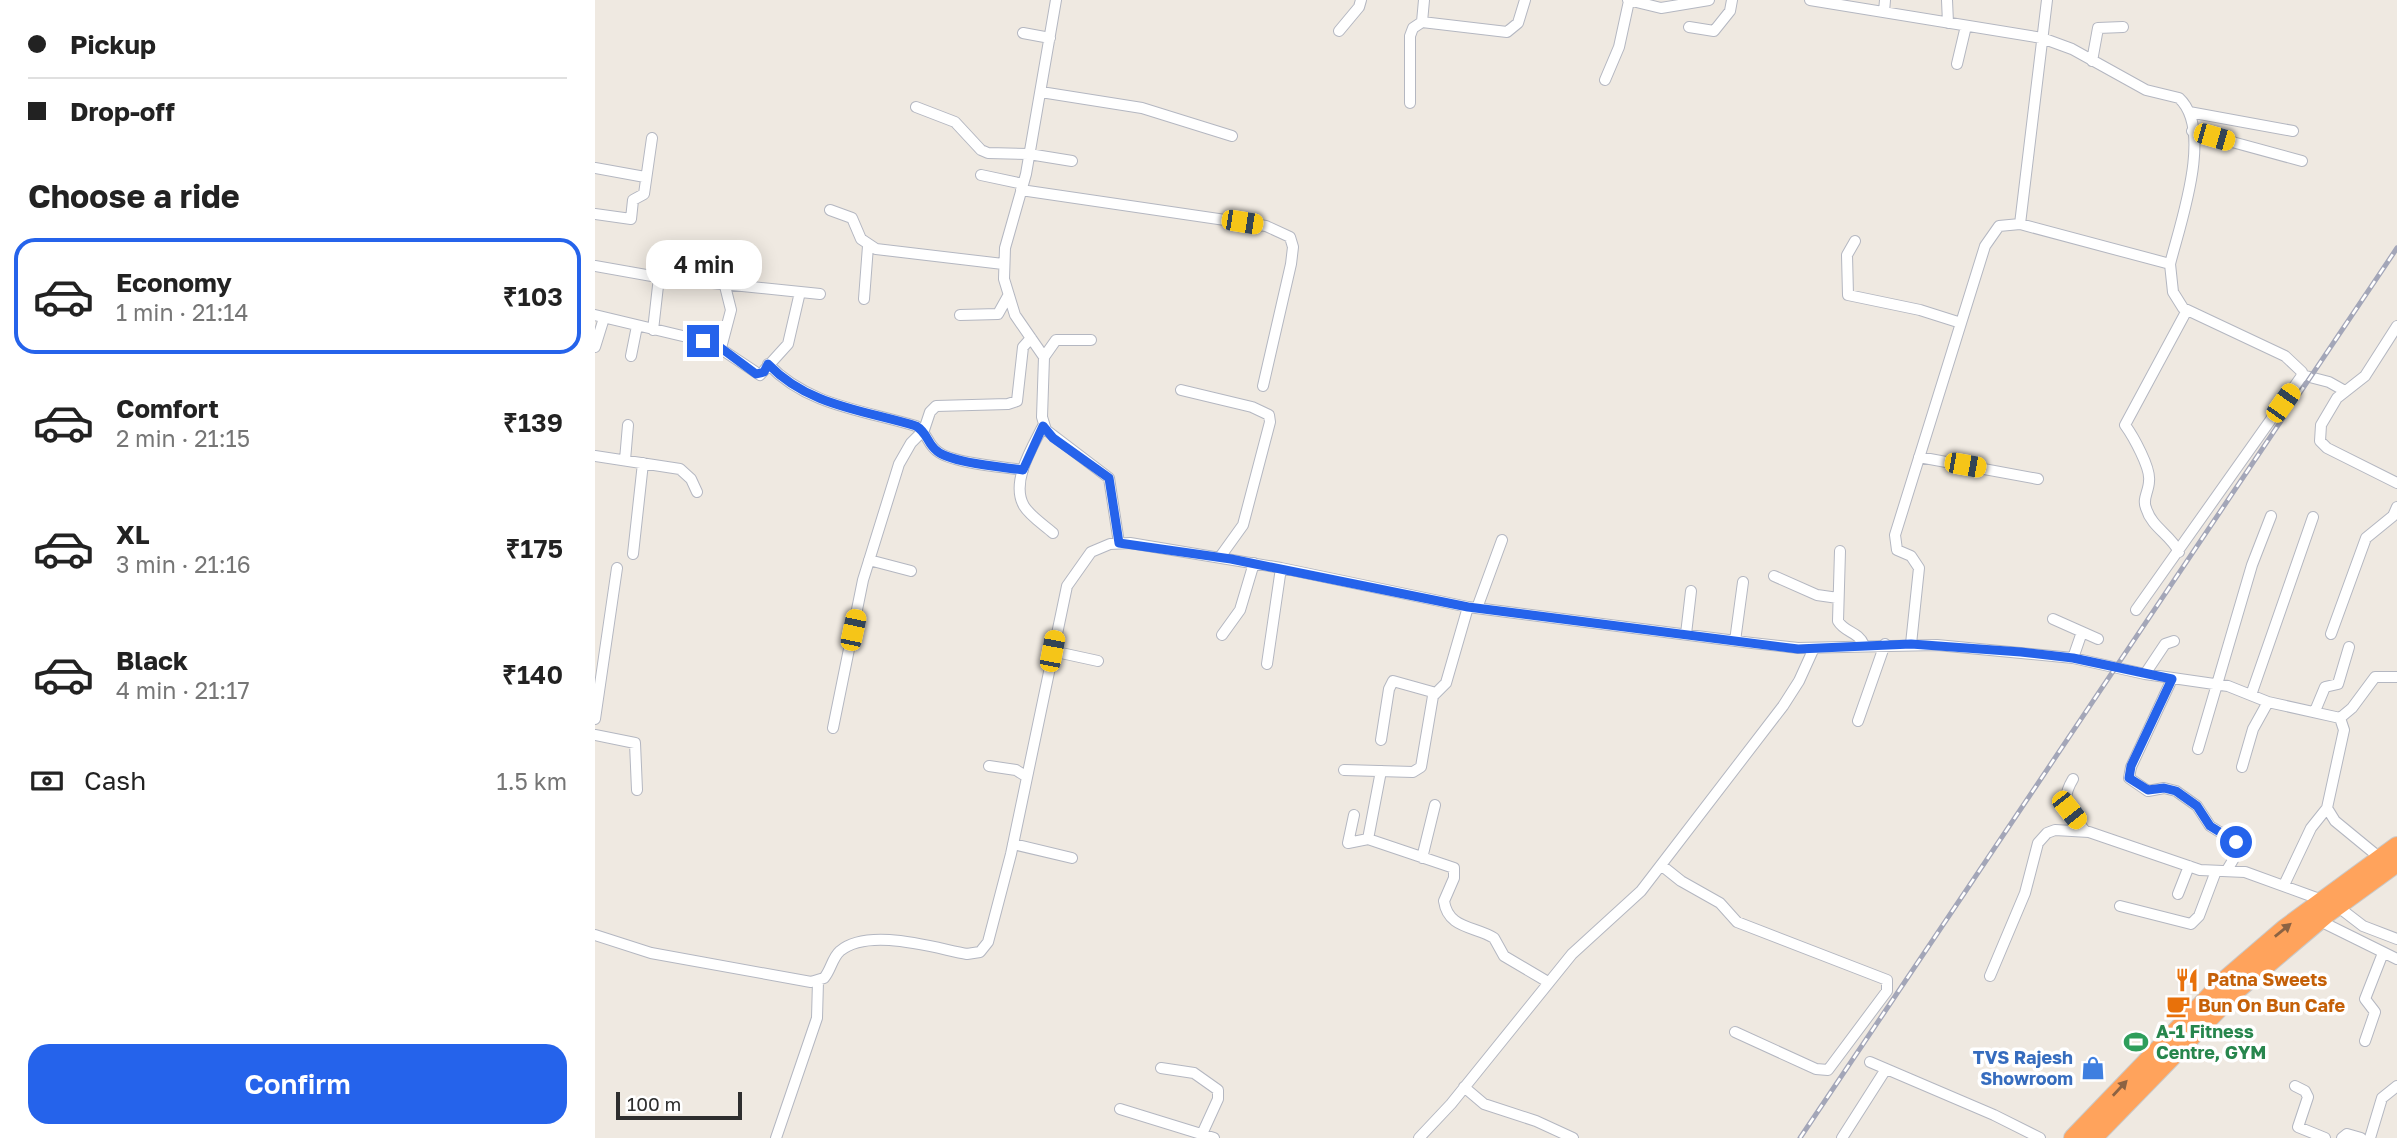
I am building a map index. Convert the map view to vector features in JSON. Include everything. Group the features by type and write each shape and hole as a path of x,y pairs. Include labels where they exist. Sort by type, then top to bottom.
{"highway":[{"path":"2073,1138 2227,978 2388,860 2397,845"},
{"path":"2098,1135 2201,1026 2318,920 2329,903"}],"street":[{"path":"1044,357 1015,315 1008,296 1003,264 1029,154 1056,0"},
{"path":"1339,31 1355,12 1360,0"},
{"path":"1422,22 1424,0"},
{"path":"1410,103 1410,36 1413,28 1422,22 1507,32 1518,23 1525,0"},
{"path":"1605,80 1619,47 1628,0 1660,4 1709,0"},
{"path":"1689,27 1714,31 1730,10 1732,0"},
{"path":"1810,0 2042,38 2146,90 2179,98 2189,112 2193,164 2171,264 2173,292 2178,302 2187,310 2285,356 2302,375 2329,382 2345,391"},
{"path":"1884,12 1885,0"},
{"path":"1947,0 1948,23"},
{"path":"2020,224 2047,0"},
{"path":"1957,64 1966,26"},
{"path":"2092,61 2098,28 2123,27"},
{"path":"1023,33 1050,38"},
{"path":"1041,92 1142,108 1232,136"},
{"path":"916,107 955,122 981,150 1072,161"},
{"path":"2189,112 2293,131"},
{"path":"2192,131 2302,161"},
{"path":"595,215 631,219 632,202 644,194 652,138"},
{"path":"595,168 645,177"},
{"path":"981,174 1022,187 1283,230 1290,237 1293,247 1291,264 1263,386"},
{"path":"830,210 852,218 860,239 869,246 1003,264"},
{"path":"1911,644 1919,568 1911,556 1897,550 1894,544 1985,246 1994,230 2006,223 2020,224 2171,264"},
{"path":"1855,241 1847,256 1848,295 1920,310 1961,323"},
{"path":"864,299 869,246"},
{"path":"595,265 659,277 820,294"},
{"path":"653,330 659,277"},
{"path":"721,348 731,310 724,282"},
{"path":"595,346 600,316 721,348 756,374 764,372 768,364 788,344 800,292"},
{"path":"960,314 998,314 1008,296"},
{"path":"2179,552 2171,537 2155,525 2146,510 2144,500 2149,474 2133,436 2125,425 2187,310"},
{"path":"631,356 637,326"},
{"path":"2397,326 2365,376 2345,391 2321,425 2320,442 2397,483"},
{"path":"833,728 869,560 899,464 911,443 924,430 928,416 936,406 1008,404 1017,401 1023,347 1031,338"},
{"path":"1053,533 1023,504 1023,470 1043,426 1044,357 1056,340 1091,340"},
{"path":"768,364 785,382 806,394 924,430 933,448 945,456 1023,470"},
{"path":"2136,610 2302,375"},
{"path":"1181,390 1252,407 1269,415 1270,422 1243,525 1220,557"},
{"path":"625,460 628,425"},
{"path":"1043,426 1053,438 1109,478 1119,543"},
{"path":"1919,457 2038,479"},
{"path":"595,459 625,460 680,469 691,479 697,492"},
{"path":"633,554 643,463"},
{"path":"2331,634 2366,538 2393,516 2397,507"},
{"path":"2198,748 2252,565 2271,516"},
{"path":"2251,695 2313,517"},
{"path":"1344,770 1413,772 1421,767 1436,693 1446,683 1473,607 1502,540"},
{"path":"595,935 668,957 818,981 828,974 840,951 866,941 889,940 967,954 980,952 988,942 1013,844 1061,605 1075,573 1091,552 1119,543 1254,563 1473,607 1735,641 1814,649 1911,644 2073,658 2145,674 2218,685 2267,702 2315,710 2340,718"},
{"path":"1840,551 1838,621 1841,626 1859,635 1864,645"},
{"path":"869,560 911,571"},
{"path":"1222,635 1240,610 1254,563"},
{"path":"595,719 617,568"},
{"path":"1267,664 1281,568"},
{"path":"1774,576 1817,595 1838,598"},
{"path":"1735,641 1743,582"},
{"path":"1686,634 1691,591"},
{"path":"2053,618 2098,639"},
{"path":"2073,658 2082,632"},
{"path":"2145,674 2165,644 2175,641"},
{"path":"1858,721 1885,644"},
{"path":"2315,710 2325,687 2339,684 2349,647"},
{"path":"1419,1138 1572,954 1627,906 1661,864 1783,706 1799,681 1814,649"},
{"path":"1052,651 1098,661"},
{"path":"2340,718 2352,708 2375,677 2397,677"},
{"path":"2120,906 2191,924 2199,916 2221,870 2239,850 2236,842 2210,826 2197,806 2176,791 2164,788 2148,790 2129,778 2131,766 2172,679"},
{"path":"1381,740 1389,689 1393,681 1436,693"},
{"path":"2242,767 2253,729 2267,702"},
{"path":"2284,885 2311,828 2327,808 2344,730 2340,718"},
{"path":"595,735 635,743 637,790"},
{"path":"989,766 1016,770 1027,777"},
{"path":"1368,839 1381,771"},
{"path":"2073,779 2065,793 2065,801 2085,831"},
{"path":"1422,858 1435,805"},
{"path":"2327,808 2335,821 2388,860"},
{"path":"1354,815 1348,843 1368,839 1454,868 1454,878 1444,901 1452,918 1467,929 1494,938 1504,956 1548,982"},
{"path":"1990,976 2025,892 2038,843 2047,832 2055,830 2085,831 2189,866 2255,874 2329,903 2363,926 2397,939"},
{"path":"1013,844 1072,858"},
{"path":"1661,864 1681,881 1720,903 1737,922 1887,980 1887,991 1828,1070 1822,1071 1735,1032"},
{"path":"2178,894 2189,866"},
{"path":"2318,920 2397,959"},
{"path":"2365,1041 2375,1012 2365,999 2383,953"},
{"path":"776,1138 817,1018 818,981"},
{"path":"1870,1062 2040,1138"},
{"path":"1161,1068 1194,1073 1218,1090 1218,1099 1202,1135"},
{"path":"1842,1138 1886,1069"},
{"path":"2295,1086 2305,1091 2308,1097 2298,1127 2325,1138"},
{"path":"2369,1138 2382,1098 2397,1086"},
{"path":"1464,1087 1484,1104 1537,1121 1573,1138"},
{"path":"1120,1109 1214,1138"},
{"path":"2342,1138 2347,1134 2361,1138"}],"railway":[{"path":"1800,1138 2397,248"}],"place":[{"name":"Patna Sweets","path":"2187,980"},
{"name":"Bun On Bun Cafe","path":"2178,1006"},
{"name":"A-1 Fitness Centre, GYM","path":"2136,1042"},
{"name":"TVS Rajesh Showroom","path":"2093,1068"}],"route":[{"path":"703,341 721,348 756,374 764,372 768,364 793,388 828,403 916,426 924,430 933,448 945,456 1023,470 1043,426 1049,435 1109,478 1119,543 1308,573 1468,607 1798,649 1911,644 2021,652 2073,658 2172,679 2131,766 2129,778 2142,789 2153,791 2171,788 2197,806 2210,826 2236,842"}]}
